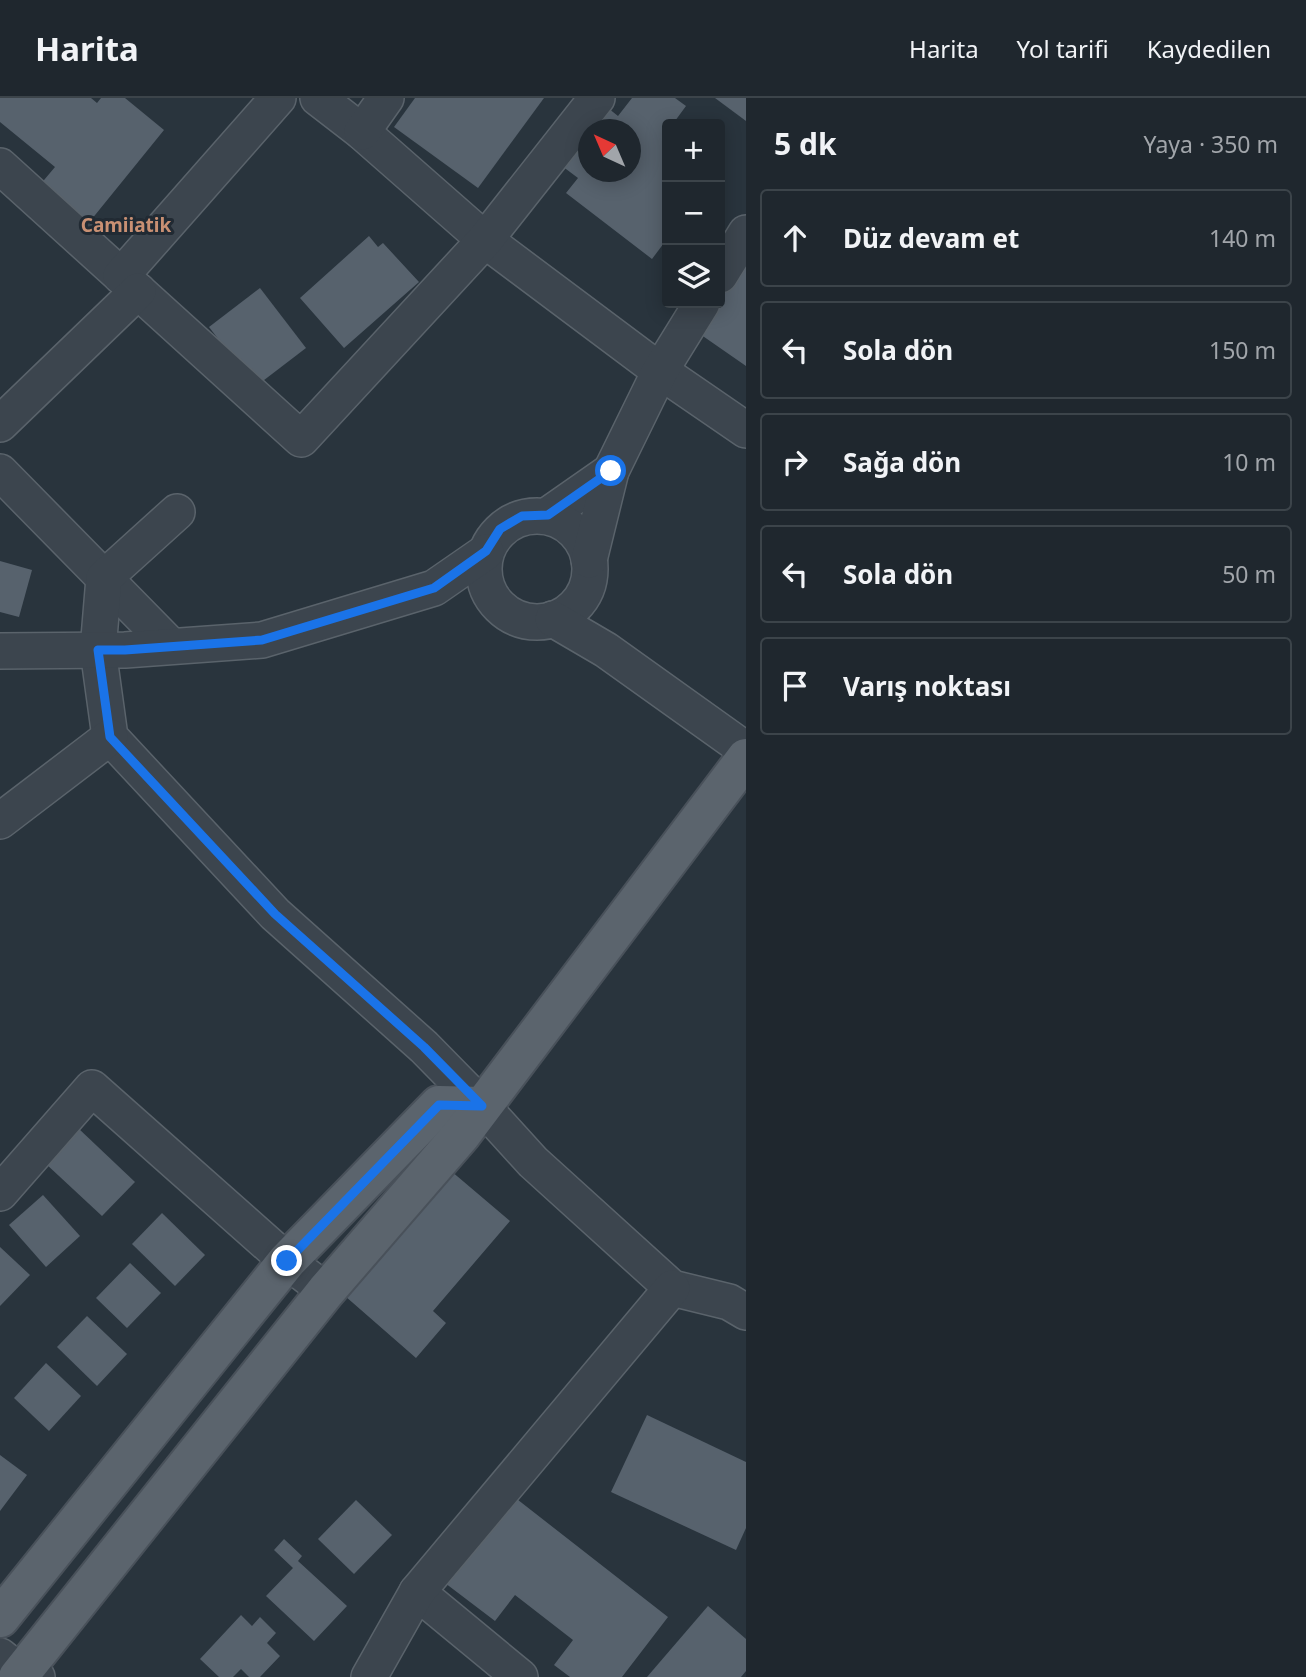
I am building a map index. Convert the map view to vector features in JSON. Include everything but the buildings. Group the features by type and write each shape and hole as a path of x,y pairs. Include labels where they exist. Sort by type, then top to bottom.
{"main road":[{"path":"19,1671 326,1291 461,1135 746,758"},
{"path":"0,1618 287,1261 439,1105 482,1106"}],"street":[{"path":"0,424 129,283 278,98"},
{"path":"318,98 362,132 485,240 660,371 746,430"},
{"path":"362,132 386,98"},
{"path":"0,166 301,439 485,240 597,98"},
{"path":"725,267 746,233"},
{"path":"486,551 483,577 494,601 514,618 539,623 564,616 583,597 611,471 660,371 699,308"},
{"path":"548,515 611,471"},
{"path":"0,472 171,646"},
{"path":"177,512 104,578 98,650 110,737 275,914 424,1047 533,1162 672,1288 729,1302 746,1312"},
{"path":"0,651 125,650 262,640 434,588 486,551 500,529 522,516 548,515 572,526 587,547 589,571 606,650"},
{"path":"434,588 494,601"},
{"path":"553,619 606,650 746,750"},
{"path":"0,821 110,737"},
{"path":"0,1193 92,1088 287,1261 326,1291"},
{"path":"369,1677 418,1592 672,1288"},
{"path":"418,1592 520,1677"}],"district":[{"name":"Camiiatik","path":"126,225"}],"route":[{"path":"287,1261 439,1105 482,1106 424,1047 275,914 110,737 98,650 262,640 434,588 486,551 500,529 522,516 548,515 611,471"}]}
